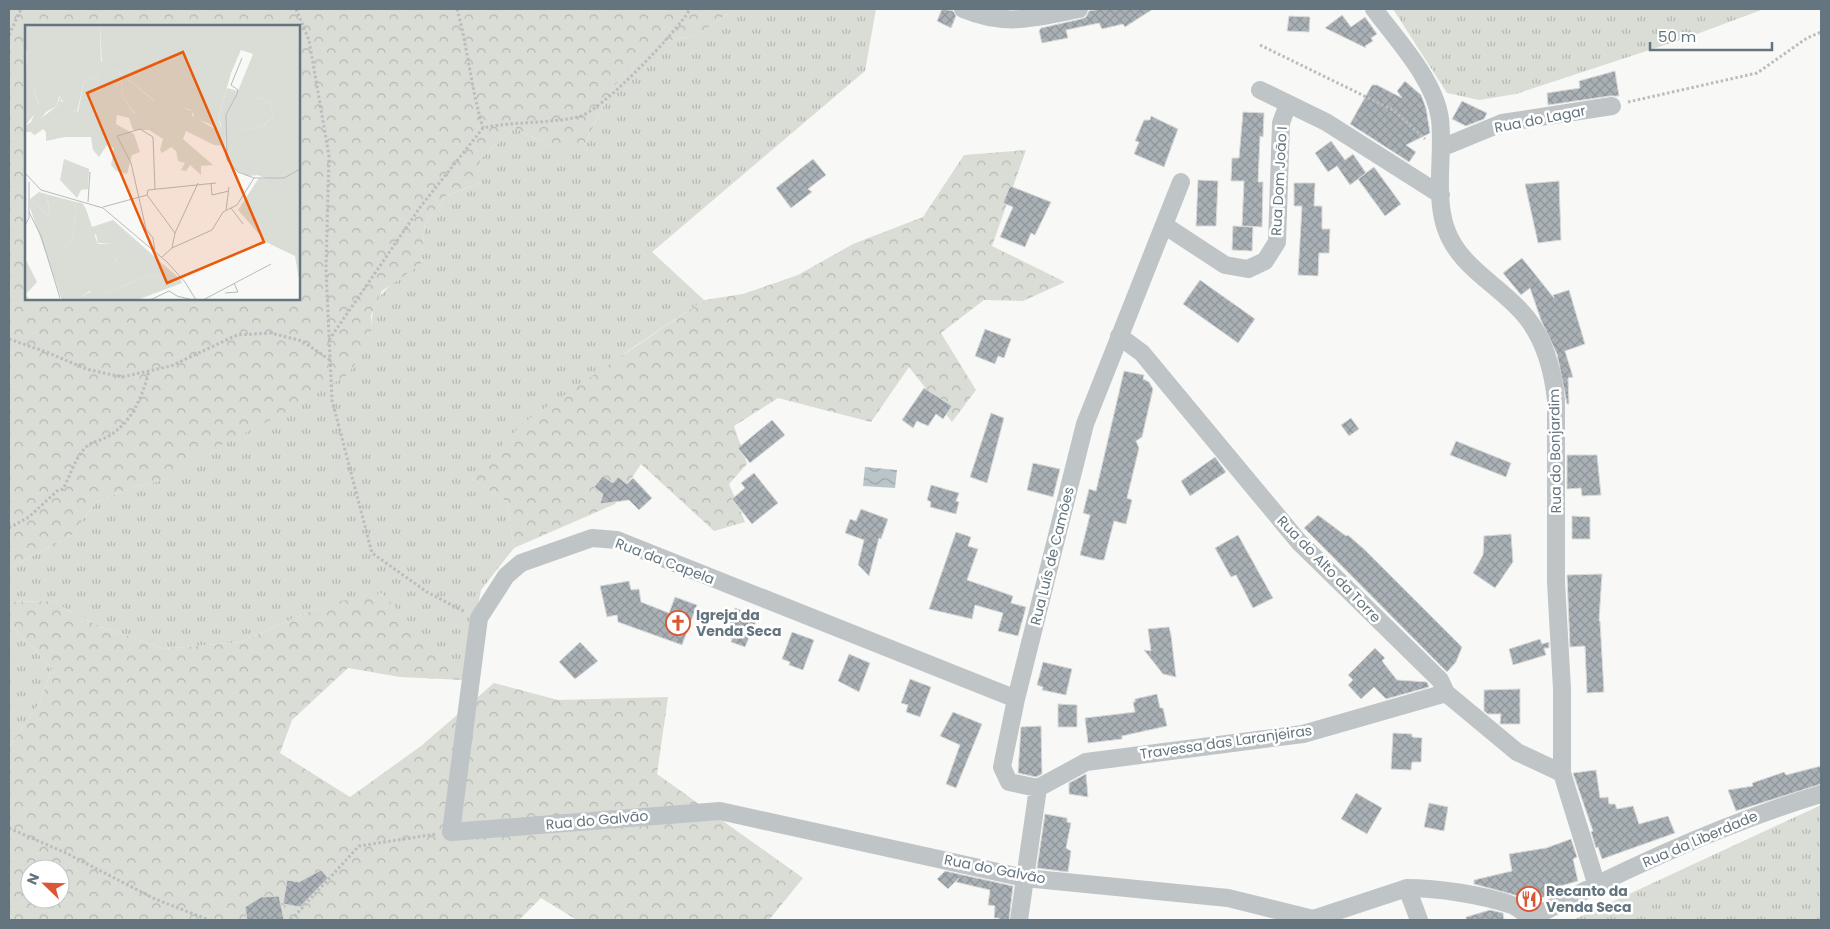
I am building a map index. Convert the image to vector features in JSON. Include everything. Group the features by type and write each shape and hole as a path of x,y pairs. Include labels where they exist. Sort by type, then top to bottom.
{"street":[{"path":"963,9 999,20 1029,18 1079,9"},
{"name":"Rua do Bonjardim","path":"1374,9 1431,90 1440,118 1441,195 1446,228 1459,255 1527,318 1541,341 1554,377 1556,400 1556,582 1562,689 1562,773 1597,886"},
{"path":"1260,90 1326,122 1441,195"},
{"name":"Rua Dom João I","path":"1164,225 1225,265 1248,270 1265,261 1277,242 1281,124 1288,104"},
{"name":"Rua do Lagar","path":"1441,148 1502,123 1612,106"},
{"name":"Rua Luís de Camões","path":"1038,788 1009,782 1002,767 1016,699 1086,424 1181,182"},
{"name":"Rua do Alto da Torre","path":"1119,336 1142,353 1299,542 1440,680 1446,693 1517,752 1562,773"},
{"name":"Rua da Capela","path":"451,832 479,618 506,576 521,563 592,538 617,540 1016,699"},
{"name":"Travessa das Laranjeiras","path":"1038,788 1086,762 1303,734 1446,693"},
{"path":"1019,920 1038,788"},
{"name":"Rua da Liberdade","path":"1529,919 1655,856 1771,809 1821,794"},
{"name":"Rua do Galvão","path":"451,832 720,811 1025,878 1228,898 1313,919 1407,888 1459,893 1513,906 1529,919"},
{"path":"1407,888 1419,920"}],"path":[{"path":"9,35 21,9"},
{"path":"296,9 309,40 329,156 326,269 332,400 372,553 427,592 479,618"},
{"path":"457,9 465,39 474,98 483,128"},
{"path":"329,340 421,206 483,128 523,121 580,117 615,92 657,51 675,31 690,9"},
{"path":"1612,106 1756,73 1807,38 1821,32"},
{"path":"1260,45 1393,110 1428,142 1441,148"},
{"path":"9,339 86,369 122,377 171,366 237,335 270,333 302,341 330,360"},
{"path":"9,528 29,517 57,491 63,489 85,448 96,440 108,438 122,428 136,409 149,371"},
{"path":"9,828 66,853 155,899 209,920"},
{"path":"292,920 359,846 451,832"}],"green space":[{"path":"9,9 734,9 696,36 659,42 613,87 583,147 552,147 515,128 480,159 480,183 446,196 425,223 421,264 382,291 371,315 372,329 355,364 347,375 281,415 201,455 163,480 134,487 96,502 71,536 9,568"},
{"path":"734,9 876,9 865,71 652,252 704,300 628,351 471,478 507,502 514,548 481,590 463,680 326,604 241,642 164,649 99,626 51,601 9,602 9,568 71,536 96,502 134,487 163,480 372,329 372,317 379,297 393,283 421,264 425,223 446,196 480,183 480,159 515,128 552,147 583,147 613,87 659,42 696,36"},
{"path":"1393,9 1764,9 1686,38 1516,94 1479,100 1447,93"},
{"path":"1026,150 992,246 1065,282 1023,301 984,300 941,333 976,390 952,422 909,367 871,422 778,398 734,426 747,464 729,484 745,522 714,531 641,464 615,504 514,548 507,502 471,478 523,423 704,300 743,294 798,275 853,244 923,217 964,155"},
{"path":"382,593 463,680 400,677 348,668 292,720 280,753 350,797 421,746 494,683 558,700 668,697 657,774 803,878 769,920 577,920 541,898 519,920 9,920 9,747 40,702 52,668 9,623 9,602 51,601 99,626 164,649 241,642 326,604"},
{"path":"9,623 52,668 40,702 9,747"},
{"path":"1821,805 1821,920 1573,920"}],"water":[{"path":"865,467 897,470 895,488 863,486"}],"building":[{"path":"942,9 953,11 956,16 951,28 937,21"},
{"path":"1100,9 1153,9 1125,27 1123,24 1102,29 1099,23 1066,30 1068,38 1042,43 1039,31 1041,28 1081,19 1086,17 1089,11"},
{"path":"1342,15 1351,27 1365,17 1377,34 1371,38 1373,41 1365,46 1366,48 1325,28"},
{"path":"1289,16 1310,17 1309,32 1287,31"},
{"path":"1615,71 1619,96 1548,105 1547,93 1580,88 1579,81"},
{"path":"1405,81 1421,95 1426,108 1430,133 1406,145 1416,152 1409,162 1350,124 1372,85 1377,85 1402,98 1397,91"},
{"path":"1462,101 1487,113 1484,119 1466,126 1452,119"},
{"path":"1243,112 1264,113 1263,137 1260,136 1258,182 1263,182 1262,227 1242,226 1244,181 1231,181 1232,158 1239,158"},
{"path":"1151,116 1178,129 1164,167 1134,154 1139,142 1135,141 1144,120 1150,120"},
{"path":"1331,141 1345,160 1353,154 1366,173 1350,185 1337,166 1328,172 1315,153"},
{"path":"813,159 826,175 808,189 812,192 791,208 776,188"},
{"path":"1374,167 1401,204 1385,216 1358,179"},
{"path":"1198,180 1218,181 1216,226 1196,226"},
{"path":"1559,181 1561,240 1538,243 1525,184"},
{"path":"1294,183 1315,183 1314,206 1322,206 1322,229 1330,229 1329,253 1319,253 1318,276 1298,275 1302,206 1294,206"},
{"path":"1010,186 1051,202 1035,235 1031,233 1025,247 1000,237 1013,207 1003,203"},
{"path":"1233,226 1253,227 1252,251 1232,250"},
{"path":"1522,258 1554,298 1553,295 1569,290 1585,344 1565,351 1573,377 1568,378 1569,404 1567,404 1557,354 1541,320 1530,288 1521,295 1503,273"},
{"path":"1200,280 1255,319 1238,343 1183,304"},
{"path":"985,329 1011,339 1004,358 998,356 995,364 975,356"},
{"path":"1124,371 1144,375 1143,379 1149,382 1153,389 1142,437 1136,441 1139,448 1127,498 1132,500 1126,524 1114,521 1104,560 1100,560 1080,555 1090,515 1083,513 1089,489 1096,491"},
{"path":"924,388 952,406 943,419 936,414 928,426 917,421 913,428 902,420"},
{"path":"991,413 1004,418 987,483 970,477"},
{"path":"1351,418 1359,429 1349,436 1341,425"},
{"path":"772,420 785,435 750,463 738,448"},
{"path":"1456,441 1511,463 1506,477 1450,455"},
{"path":"1567,455 1597,455 1601,495 1582,496 1581,488 1567,489"},
{"path":"1215,457 1226,472 1190,496 1181,481"},
{"path":"1033,463 1060,469 1053,497 1027,490"},
{"path":"754,473 778,503 752,524 732,499 745,488 741,483"},
{"path":"603,476 613,483 618,477 627,484 633,478 652,498 639,510 629,500 600,504 603,494 594,487"},
{"path":"931,485 959,493 956,501 959,502 956,514 930,507 931,502 927,500"},
{"path":"861,509 888,519 881,539 879,538 869,576 858,565 864,540 845,533 850,519 856,521"},
{"path":"1318,515 1346,536 1348,535 1365,550 1462,647 1456,662 1447,672 1304,528"},
{"path":"1572,516 1590,517 1590,539 1572,539"},
{"path":"956,532 971,537 968,546 978,549 967,580 1013,596 1011,603 1026,607 1018,636 998,631 1003,613 975,605 972,619 929,609"},
{"path":"1511,534 1513,562 1495,588 1473,573 1483,555 1484,536"},
{"path":"1238,535 1273,598 1253,608 1236,575 1231,577 1215,548"},
{"path":"1602,574 1599,621 1604,692 1587,693 1585,646 1570,647 1567,575"},
{"path":"629,581 631,590 639,589 641,602 669,613 675,597 697,605 682,645 618,622 617,615 607,617 600,586"},
{"path":"735,608 758,617 745,647 731,642 732,639 724,636"},
{"path":"1169,627 1176,677 1163,674 1144,650 1151,651 1148,629"},
{"path":"792,632 814,640 803,670 789,665 790,662 782,659"},
{"path":"1540,639 1542,644 1549,642 1549,648 1544,648 1546,655 1513,665 1509,649"},
{"path":"580,642 598,661 575,679 559,662"},
{"path":"1375,648 1385,658 1382,661 1397,680 1427,682 1429,687 1386,699 1374,687 1361,699 1348,685 1353,680 1348,675"},
{"path":"849,654 870,663 859,692 838,681"},
{"path":"1043,662 1072,669 1066,695 1042,690 1043,687 1037,685"},
{"path":"910,679 931,687 920,717 906,712 908,705 901,703"},
{"path":"1520,689 1520,724 1500,724 1501,714 1488,714 1484,711 1484,690"},
{"path":"1157,694 1160,708 1163,708 1167,726 1122,736 1122,739 1088,743 1085,718 1135,712 1133,702 1135,702 1135,699"},
{"path":"1058,704 1077,705 1077,727 1058,727"},
{"path":"953,712 982,724 956,788 946,784 960,745 940,736"},
{"path":"1041,726 1042,774 1036,777 1018,773 1021,727"},
{"path":"1393,733 1412,734 1412,737 1422,738 1421,762 1412,762 1411,770 1391,769"},
{"path":"1821,766 1821,784 1736,811 1728,790 1753,786 1752,783 1784,772 1786,775"},
{"path":"1596,770 1600,798 1608,797 1609,804 1615,804 1617,809 1633,806 1639,824 1668,816 1675,833 1602,859 1598,847 1596,848 1591,832 1593,831 1573,773"},
{"path":"1086,774 1088,797 1069,794 1069,783"},
{"path":"1356,793 1382,808 1367,834 1341,819"},
{"path":"1429,803 1448,807 1444,831 1424,827"},
{"path":"1045,814 1067,818 1067,822 1071,823 1066,848 1071,851 1068,872 1037,868"},
{"path":"1571,839 1577,857 1573,859 1578,881 1546,890 1548,896 1527,901 1515,895 1474,884 1474,880 1512,871 1509,854 1546,848"},
{"path":"321,870 328,878 300,907 283,904 287,880 299,882"},
{"path":"945,871 1013,886 1009,920 994,918 995,906 988,905 990,890 956,882 959,878 948,889 937,879"},
{"path":"279,896 284,920 247,920 245,907 261,897"},
{"path":"1490,910 1503,913 1504,920 1466,920 1466,917"}],"place":[{"name":"Igreja da Venda Seca","path":"678,623"},
{"name":"Recanto da Venda Seca","path":"1529,899"}]}
